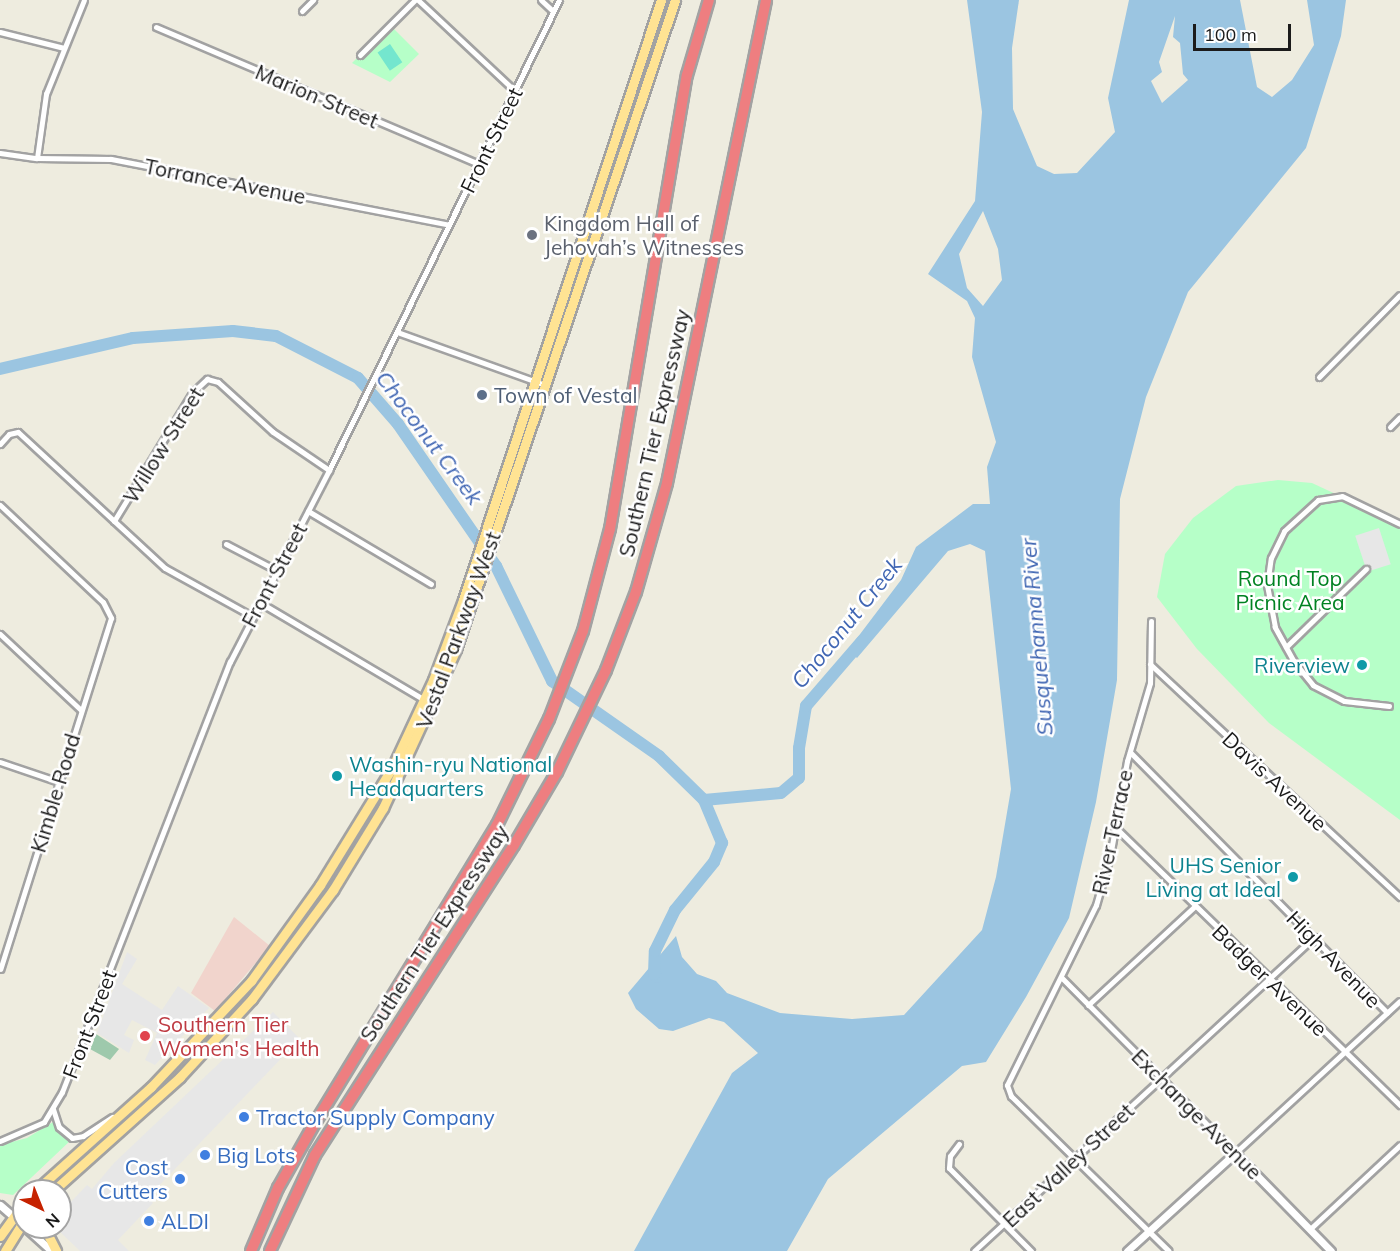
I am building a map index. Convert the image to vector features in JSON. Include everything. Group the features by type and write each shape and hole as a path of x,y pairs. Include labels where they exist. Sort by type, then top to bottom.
{"highway":[{"name":"Southern Tier Expressway","path":"251,1251 288,1169 497,825 549,719 575,652 610,529 677,126 709,0"},
{"name":"Southern Tier Expressway","path":"270,1251 315,1155 514,845 575,737 606,670 636,592 667,483 766,0"}],"main road":[{"name":"Vestal Parkway West","path":"48,1179 202,1037 284,939 376,794 425,700 477,557 661,0"},
{"name":"Vestal Parkway West","path":"67,1179 207,1049 252,999 327,899 383,808 412,750 456,649 675,0"},
{"path":"0,1236 12,1218"}],"street":[{"path":"37,158 46,94 84,0"},
{"path":"302,11 313,0"},
{"path":"360,55 417,0 515,91"},
{"path":"541,0 553,11"},
{"name":"Front Street","path":"0,1141 32,1130 53,1109 190,758 252,616 329,470 558,0"},
{"name":"Marion Street","path":"156,27 479,164"},
{"path":"0,32 64,48"},
{"name":"Torrance Avenue","path":"0,153 37,158 111,159 449,225"},
{"path":"1319,377 1400,295"},
{"path":"397,332 545,385"},
{"name":"Willow Street","path":"114,521 192,393 207,379 218,382 273,432 329,470"},
{"path":"1390,427 1400,417"},
{"path":"0,444 14,431 176,576 252,616"},
{"path":"1389,706 1359,705 1328,695 1303,674 1286,647 1269,610 1269,569 1275,547 1288,526 1310,505 1331,495 1357,501 1400,524"},
{"name":"Kimble Road","path":"0,505 103,602 111,618 0,969"},
{"path":"308,512 431,584"},
{"path":"226,544 276,570"},
{"path":"1286,647 1366,569"},
{"path":"259,602 425,700"},
{"name":"River Terrace","path":"1075,1159 1011,1096 1007,1082 1062,978 1096,905 1116,828 1130,752 1150,683 1151,621"},
{"path":"0,634 81,710"},
{"name":"Davis Avenue","path":"1150,664 1400,897"},
{"name":"High Avenue","path":"1130,752 1387,1013"},
{"path":"0,762 59,782"},
{"name":"Badger Avenue","path":"1116,828 1269,980 1400,1105"},
{"path":"1089,1005 1195,906"},
{"name":"East Valley Street","path":"974,1251 1314,937"},
{"name":"Exchange Avenue","path":"1062,978 1331,1251"},
{"path":"1127,1251 1400,1001"},
{"path":"53,1109 59,1127 72,1138 83,1136 126,1108"},
{"path":"959,1144 950,1156 949,1168 1031,1251"},
{"path":"1310,1229 1400,1145"},
{"path":"1075,1159 1169,1251"},
{"path":"0,1205 12,1215"},
{"path":"41,1239 54,1251"}],"shaded area":[{"path":"390,44 402,62 390,71 378,52"},
{"path":"1379,528 1391,564 1367,572 1355,536"},
{"path":"234,917 270,946 215,1011 191,993"},
{"path":"127,952 137,959 122,984 162,1010 178,986 209,1008 155,1065 145,1060 157,1033 132,1020 124,1035 134,1040 129,1053 97,1033"},
{"path":"273,1012 300,1039 149,1196 144,1193 153,1203 118,1240 129,1251 80,1251 67,1239 72,1239 72,1201 87,1185 92,1189 114,1163"}],"green space":[{"path":"390,25 419,54 390,82 352,63"},
{"name":"Round Top Picnic Area","path":"1278,480 1312,483 1400,524 1400,820 1269,723 1197,649 1157,597 1165,554 1193,518 1236,486"},
{"path":"96,1034 119,1049 110,1060 90,1049"},
{"path":"53,1122 58,1132 71,1140 30,1179 12,1179 12,1195 0,1193 0,1145 27,1138"}],"water":[{"name":"Susquehanna River","path":"967,0 1019,0 1012,48 1013,109 1037,166 1054,174 1077,173 1115,132 1108,98 1129,0 1240,0 1257,87 1272,97 1292,80 1314,45 1307,0 1346,0 1341,36 1306,148 1188,292 1146,397 1120,499 1117,680 1096,802 1069,918 1026,997 986,1062 962,1066 828,1179 787,1251 634,1251 732,1073 758,1053 724,1022 709,1018 673,1031 659,1029 636,1009 628,993 676,936 682,957 697,974 716,981 727,993 780,1013 852,1019 904,1015 982,930 996,877 1011,789 985,551 970,544 948,551 857,658 848,650 901,580 916,547 973,504 990,504 987,467 996,442 972,357 975,318 967,301 928,274 975,201 982,112","holes":["1175,16 1173,37 1180,43 1183,74 1188,80 1162,103 1151,81 1162,72 1159,62","983,211 998,249 1002,280 983,306 967,288 959,254"]}],"waterway":[{"name":"Choconut Creek","path":"0,369 133,338 233,331 276,336 358,378 398,424 496,566 552,681 659,756 704,800 781,793 799,778 799,748 806,706 862,641"},
{"name":"Choconut Creek","path":"657,977 654,974 655,951 675,910 714,862 722,843 704,800"}],"place":[{"name":"Kingdom Hall of Jehovah’s Witnesses","path":"532,235"},
{"name":"Town of Vestal","path":"482,395"},
{"name":"Riverview","path":"1362,665"},
{"name":"Washin-ryu National Headquarters","path":"337,776"},
{"name":"UHS Senior Living at Ideal","path":"1293,877"},
{"name":"Southern Tier Women's Health","path":"145,1036"},
{"name":"Tractor Supply Company","path":"244,1117"},
{"name":"Big Lots","path":"205,1155"},
{"name":"Cost Cutters","path":"180,1179"},
{"name":"ALDI","path":"149,1221"}]}
